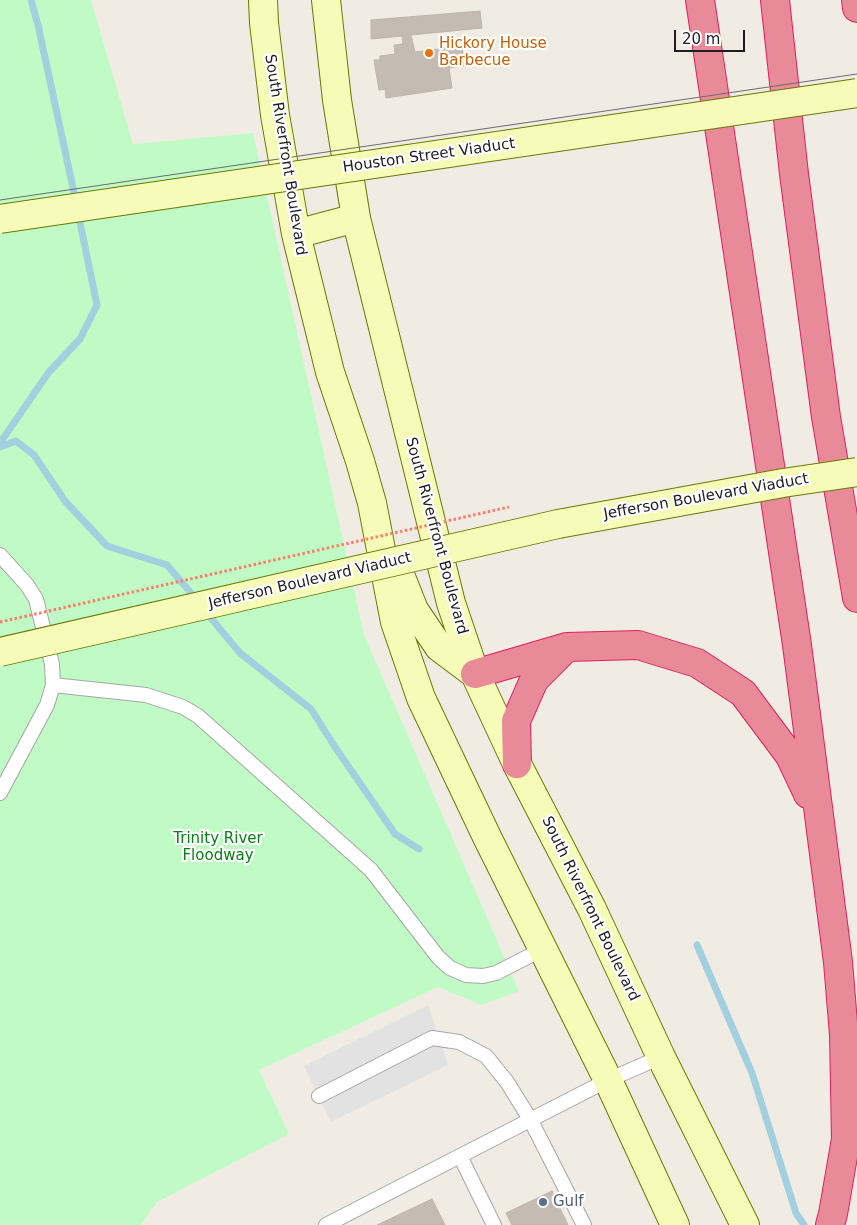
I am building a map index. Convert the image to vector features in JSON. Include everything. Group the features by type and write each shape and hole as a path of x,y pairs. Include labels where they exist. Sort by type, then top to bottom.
{"highway":[{"path":"700,0 796,635 838,962 844,1035 846,1139 830,1225"},
{"path":"775,0 794,174 826,418 857,598"},
{"path":"856,0 857,8"},
{"path":"475,674 567,647 638,645 697,663 743,693 790,756 819,818"},
{"path":"517,764 516,722 534,680 567,647"}],"main road":[{"name":"South Riverfront Boulevard","path":"263,0 275,115 296,234 330,372 372,503 395,622 421,698 486,837 608,1080 675,1225"},
{"name":"South Riverfront Boulevard","path":"326,0 337,100 356,218 451,603 475,674 517,764 592,908 661,1057 745,1225"},
{"name":"Houston Street Viaduct","path":"0,219 857,93"},
{"path":"296,234 356,218"},
{"name":"Jefferson Boulevard Viaduct","path":"0,652 558,524 783,483 857,472"},
{"path":"372,503 414,610 439,646 475,674"}],"lane":[{"path":"0,555 27,585 36,599 52,664 54,685 47,705 0,793"},
{"path":"54,685 146,695 183,707 198,716 371,870 438,957 450,968 466,976 483,976 496,973 543,949"},
{"path":"319,1096 432,1038 459,1042 486,1056 507,1082 530,1119 584,1225"},
{"path":"326,1225 530,1119 608,1080 661,1057"},
{"path":"460,1156 494,1225"}],"green space":[{"name":"Trinity River Floodway","path":"0,0 91,0 133,144 253,133 364,635 519,991 481,1005 438,987 259,1070 289,1134 157,1202 141,1225 0,1225"}],"shaded area":[{"path":"428,1005 448,1065 331,1122 304,1066"}],"building":[{"name":"Hickory House Barbecue","path":"480,11 482,28 411,35 415,52 462,46 464,66 449,68 452,88 386,98 385,89 379,90 374,60 380,60 380,56 395,54 394,45 403,44 402,36 371,39 371,20"},
{"name":"Gulf","path":"552,1191 568,1225 512,1225 506,1213"},
{"path":"432,1199 445,1225 377,1225"}],"waterway":[{"path":"31,0 76,202"},
{"path":"0,443 49,372 80,339 97,305 78,213"},
{"path":"0,447 16,441 34,455 65,501 107,546 167,565 197,600"},
{"path":"205,611 240,653 311,709 395,834 419,849"},
{"path":"697,945 752,1073 796,1213 804,1225"}],"tram line":[{"path":"0,200 857,74"}],"place":[{"name":"Hickory House Barbecue","path":"429,53"},
{"name":"Gulf","path":"543,1202"}]}
